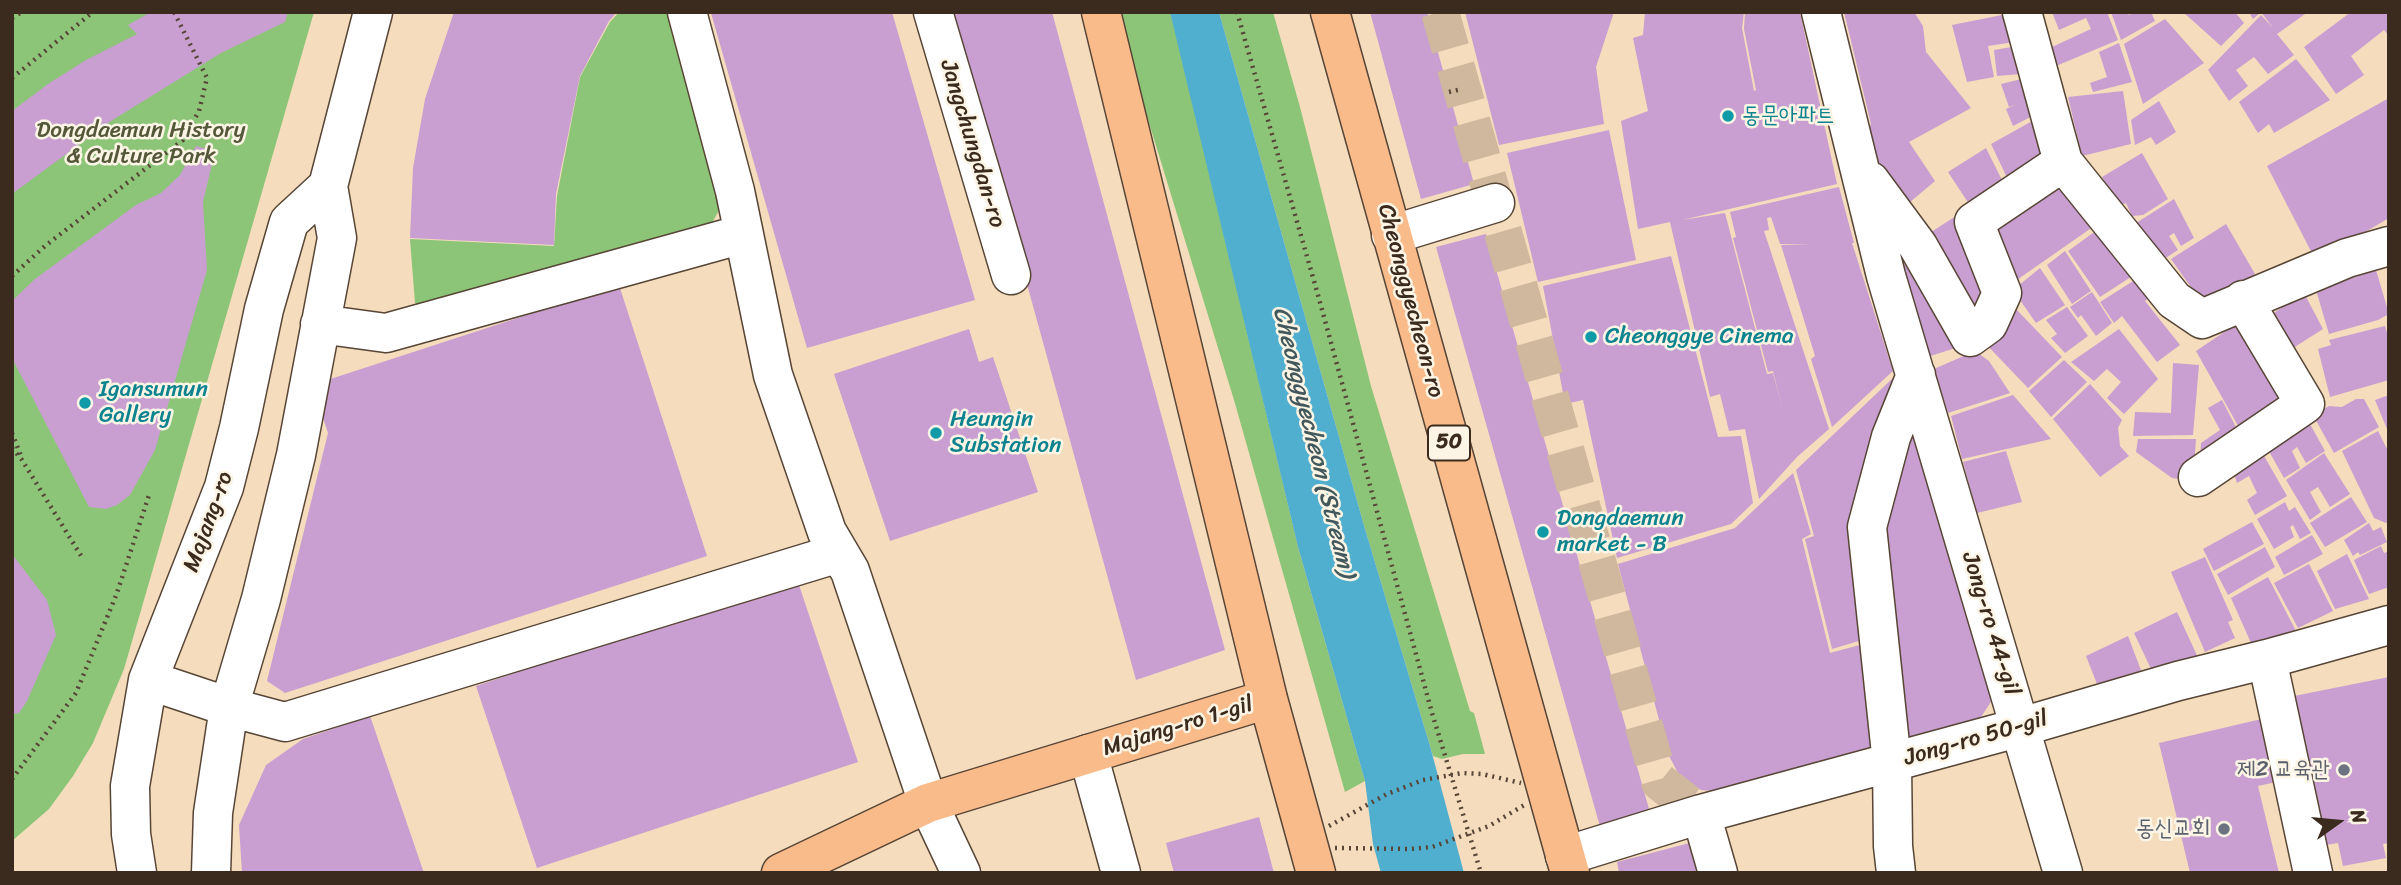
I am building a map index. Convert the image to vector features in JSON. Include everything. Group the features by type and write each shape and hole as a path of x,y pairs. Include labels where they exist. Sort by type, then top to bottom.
{"main road":[{"path":"1101,12 1268,699 1326,860"},
{"name":"Cheonggyecheon-ro","path":"1330,12 1567,864"},
{"name":"Majang-ro 1-gil","path":"781,873 928,803 1268,699"}],"street":[{"path":"211,873 213,813 229,707 261,598 296,455 337,238 328,186 373,12"},
{"path":"687,12 734,191 773,375 827,532 850,571 928,803 961,873"},
{"name":"Jangchungdan-ro","path":"933,12 1011,275"},
{"name":"Jong-ro 44-gil","path":"1821,12 1886,276 2063,873"},
{"path":"2022,12 2063,162 2174,300 2202,319 2347,258 2389,246"},
{"path":"1859,168 1918,246 1970,337 1987,324 2002,293 1974,222 2063,162"},
{"name":"Majang-ro","path":"137,873 131,834 131,786 148,680 224,487 264,309 289,222 328,186"},
{"path":"1391,235 1495,203"},
{"path":"320,324 386,333 743,234"},
{"path":"2198,477 2305,404 2243,300"},
{"path":"1896,873 1892,763 1867,527 1891,437 1916,375"},
{"path":"148,680 285,722 839,553"},
{"name":"Jong-ro 50-gil","path":"1567,864 1701,814 2389,625"},
{"path":"2267,659 2313,873"},
{"name":"Majang-ro 1-gil","path":"1088,754 1121,873"},
{"path":"1701,814 1718,873"}],"path":[{"path":"12,18 22,12"},
{"path":"12,78 93,12"},
{"path":"12,276 45,246 183,140 199,111 207,78 174,12"},
{"path":"1237,12 1318,295 1432,713 1481,873"},
{"path":"1449,92 1462,89"},
{"path":"12,433 22,460"},
{"path":"12,448 83,559"},
{"path":"12,779 76,693 117,593 150,492"},
{"path":"1329,826 1395,790 1423,780 1462,773 1482,774 1521,783"},
{"path":"1326,860 1432,847 1489,826 1526,804"}],"green space":[{"name":"Dongdaemun History & Culture Park","path":"12,12 314,12 124,669 93,743 73,776 49,809 12,841"},
{"path":"619,12 677,12 724,201 711,225 430,313 415,303 410,239 554,246 557,196 580,77 610,22"},
{"path":"1115,12 1170,12 1173,21 1298,547 1365,781 1345,792 1234,400"},
{"path":"1219,12 1273,12 1371,386 1485,754 1463,754 1442,759 1433,756 1365,529"}],"water":[{"name":"Cheonggyecheon (Stream)","path":"1170,12 1219,12 1464,873 1381,873 1373,844 1365,781 1298,547"}],"building":[{"path":"151,12 288,12 285,22 221,53 111,121 12,194 12,111 86,60 137,34 128,25"},
{"path":"454,12 617,12 609,21 580,76 556,194 554,245 410,238 413,168 425,99"},
{"path":"892,12 975,300 807,348 711,13"},
{"path":"952,12 1052,12 1225,650 1136,680"},
{"path":"1370,12 1427,12 1474,184 1421,199"},
{"path":"1465,12 1614,12 1596,67 1604,124 1499,145"},
{"path":"1645,12 1744,12 1742,28 1754,91 1756,90 1744,29 1745,12 1800,12 1837,184 1682,220 1725,213 1767,374 1773,373 1783,410 1773,371 1768,372 1733,238 1736,237 1730,212 1839,187 1852,243 1893,371 1832,427 1811,359 1815,356 1781,245 1811,244 1780,244 1771,217 1767,218 1769,230 1764,231 1829,429 1797,457 1759,499 1745,429 1729,431 1720,394 1710,397 1670,222 1638,229 1621,121 1648,111 1633,38 1643,35"},
{"path":"1844,12 1914,12 1923,26 1926,52 1971,108 1909,142 1935,181 1903,208 1882,180 1867,132 1871,124"},
{"path":"2052,12 2107,12 2118,40 2056,66 2052,47 2091,29 2086,18 2059,30"},
{"path":"2111,12 2128,12 2129,15 2134,12 2151,12 2155,21 2121,40"},
{"path":"2183,12 2235,12 2244,23 2221,46"},
{"path":"2249,12 2261,12 2253,19"},
{"path":"2261,12 2308,12 2277,34 2294,55 2268,74 2254,57 2236,70 2248,86 2229,101 2208,70 2261,15 2273,28"},
{"path":"2351,12 2389,12 2389,36 2384,30 2351,56 2364,75 2336,94 2304,47"},
{"path":"2012,13 2021,41 1988,46 1994,77 1967,82 1952,25"},
{"path":"2165,19 2204,63 2143,104 2124,44"},
{"path":"2119,43 2132,82 2093,92 2090,83 2107,77 2099,52"},
{"path":"2024,45 2033,73 1997,76 1994,50"},
{"path":"2296,59 2330,100 2274,133 2269,124 2258,133 2239,102"},
{"path":"2034,76 2044,110 2013,126 2006,109 2017,104 2009,107 2001,84"},
{"path":"2123,91 2131,144 2082,156 2068,97"},
{"path":"2389,98 2389,218 2316,261 2267,166"},
{"path":"2159,101 2176,132 2156,145 2151,137 2135,145 2131,120"},
{"path":"2034,120 2053,160 2011,186 1991,144"},
{"path":"1609,130 1636,260 1538,282 1507,153"},
{"path":"196,146 215,151 203,202 207,270 155,450 130,495 106,509 89,507 12,358 12,301 35,279 136,205 161,193 180,175"},
{"path":"1986,148 2006,188 1973,210 1948,172"},
{"path":"2142,153 2168,199 2143,215 2132,216 2126,203 2118,206 2102,177"},
{"path":"2061,172 2097,224 2014,282 1986,223"},
{"path":"2174,199 2194,238 2181,246 2174,233 2169,236 2178,250 2161,261 2136,223"},
{"path":"1959,214 1996,293 1960,314 1922,238"},
{"path":"2226,224 2255,274 2205,307 2171,259"},
{"path":"2104,225 2140,271 2100,297 2068,251"},
{"name":"Dongdaemun market - B","path":"1486,234 1651,816 1601,830 1436,247"},
{"path":"2065,251 2091,291 2072,304 2047,265"},
{"path":"1671,256 1718,437 1741,436 1753,503 1731,524 1617,558 1583,400 1565,404 1543,286"},
{"path":"1918,261 1962,346 1927,357 1902,265"},
{"path":"2040,268 2065,305 2036,323 2013,290"},
{"path":"2376,270 2389,314 2378,320 2329,334 2316,290"},
{"path":"2138,278 2151,296 2145,301 2180,345 2157,362 2122,316 2114,323 2100,302"},
{"path":"619,285 707,556 285,693 267,681 328,433 312,385"},
{"path":"2092,292 2112,323 2096,336 2081,315 2078,318 2070,307"},
{"path":"2304,293 2323,329 2290,350 2269,316"},
{"path":"2067,307 2088,336 2065,353 2051,338 2057,334 2046,320"},
{"path":"2015,308 2062,357 2028,388 1983,341"},
{"path":"2245,318 2294,398 2241,431 2196,351"},
{"path":"2385,326 2389,339 2389,380 2330,397 2318,349 2331,345 2329,340"},
{"name":"Heungin Substation","path":"969,329 979,362 993,357 1038,492 890,541 834,374"},
{"path":"2119,329 2158,379 2124,414 2107,398 2121,382 2107,369 2094,381 2071,362"},
{"path":"1975,351 1989,361 2010,393 1948,413 1934,369"},
{"path":"2064,360 2087,382 2051,417 2029,391"},
{"path":"2173,363 2199,365 2193,435 2133,436 2135,412 2171,413"},
{"path":"1895,376 1872,637 1832,649 1805,539 1814,536 1796,470"},
{"path":"2090,384 2122,420 2118,428 2120,446 2129,456 2100,477 2053,419"},
{"path":"2013,395 2051,439 1962,459 1951,416"},
{"path":"2389,395 2389,434 2375,400"},
{"path":"2356,399 2364,399 2379,427 2334,453 2313,415 2329,406 2342,407"},
{"path":"2222,400 2239,433 2200,460 2201,443 2220,430 2208,408"},
{"path":"2306,417 2325,451 2306,463 2297,447 2292,451 2300,468 2284,478 2266,446"},
{"path":"2378,431 2389,453 2389,521 2386,523 2374,518 2342,451"},
{"path":"1919,433 1996,694 1972,731 1902,749 1876,532 1899,442"},
{"path":"2138,439 2196,439 2193,481 2172,478 2136,452"},
{"path":"2259,447 2287,496 2255,515 2247,500 2257,493 2249,476 2237,483 2231,465"},
{"path":"2006,451 2022,502 1977,513 1963,462"},
{"path":"2324,453 2350,494 2330,507 2318,487 2310,492 2321,512 2310,520 2286,480"},
{"path":"1793,473 1811,534 1802,539 1830,653 1871,642 1884,754 1723,792 1701,790 1678,773 1668,754 1618,564 1735,528"},
{"path":"2351,497 2367,522 2325,547 2310,523"},
{"path":"2285,502 2289,511 2295,507 2311,533 2300,539 2293,525 2290,527 2294,537 2274,549 2257,519"},
{"path":"2252,522 2264,544 2214,571 2203,549"},
{"path":"2369,523 2373,531 2381,527 2387,542 2353,556 2344,540"},
{"path":"2312,535 2323,554 2284,575 2275,557"},
{"path":"2381,546 2384,553 2389,551 2389,587 2369,594 2354,560"},
{"path":"2265,547 2275,567 2228,595 2217,574"},
{"path":"12,554 47,600 56,635 27,701 19,713 12,714"},
{"path":"2347,554 2369,599 2335,609 2317,571"},
{"path":"2205,557 2233,620 2228,622 2235,638 2205,652 2171,572"},
{"path":"2309,564 2333,611 2298,628 2274,583"},
{"path":"2268,577 2296,631 2251,643 2231,598"},
{"path":"797,579 858,762 537,868 476,686"},
{"path":"2177,612 2200,662 2152,671 2134,633"},
{"path":"2128,636 2142,673 2097,684 2086,656"},
{"name":"제2 교육관","path":"2389,677 2389,843 2383,844 2386,858 2343,866 2338,843 2313,847 2284,698"},
{"path":"370,716 424,873 242,873 239,825 266,765 303,739"},
{"name":"동신교회","path":"2270,717 2285,780 2258,786 2279,873 2190,873 2159,743"},
{"path":"1259,817 1274,873 1174,873 1166,843"},
{"path":"1701,840 1710,873 1619,873 1617,862"}],"tunnel":[{"path":"1440,12 1660,782 1701,814"}],"place":[{"name":"동문아파트","path":"1728,116"},
{"name":"Cheonggye Cinema","path":"1591,337"},
{"name":"Igansumun Gallery","path":"85,403"},
{"name":"Heungin Substation","path":"936,433"},
{"name":"Dongdaemun market - B","path":"1543,532"},
{"name":"제2 교육관","path":"2344,770"},
{"name":"동신교회","path":"2224,829"}]}
